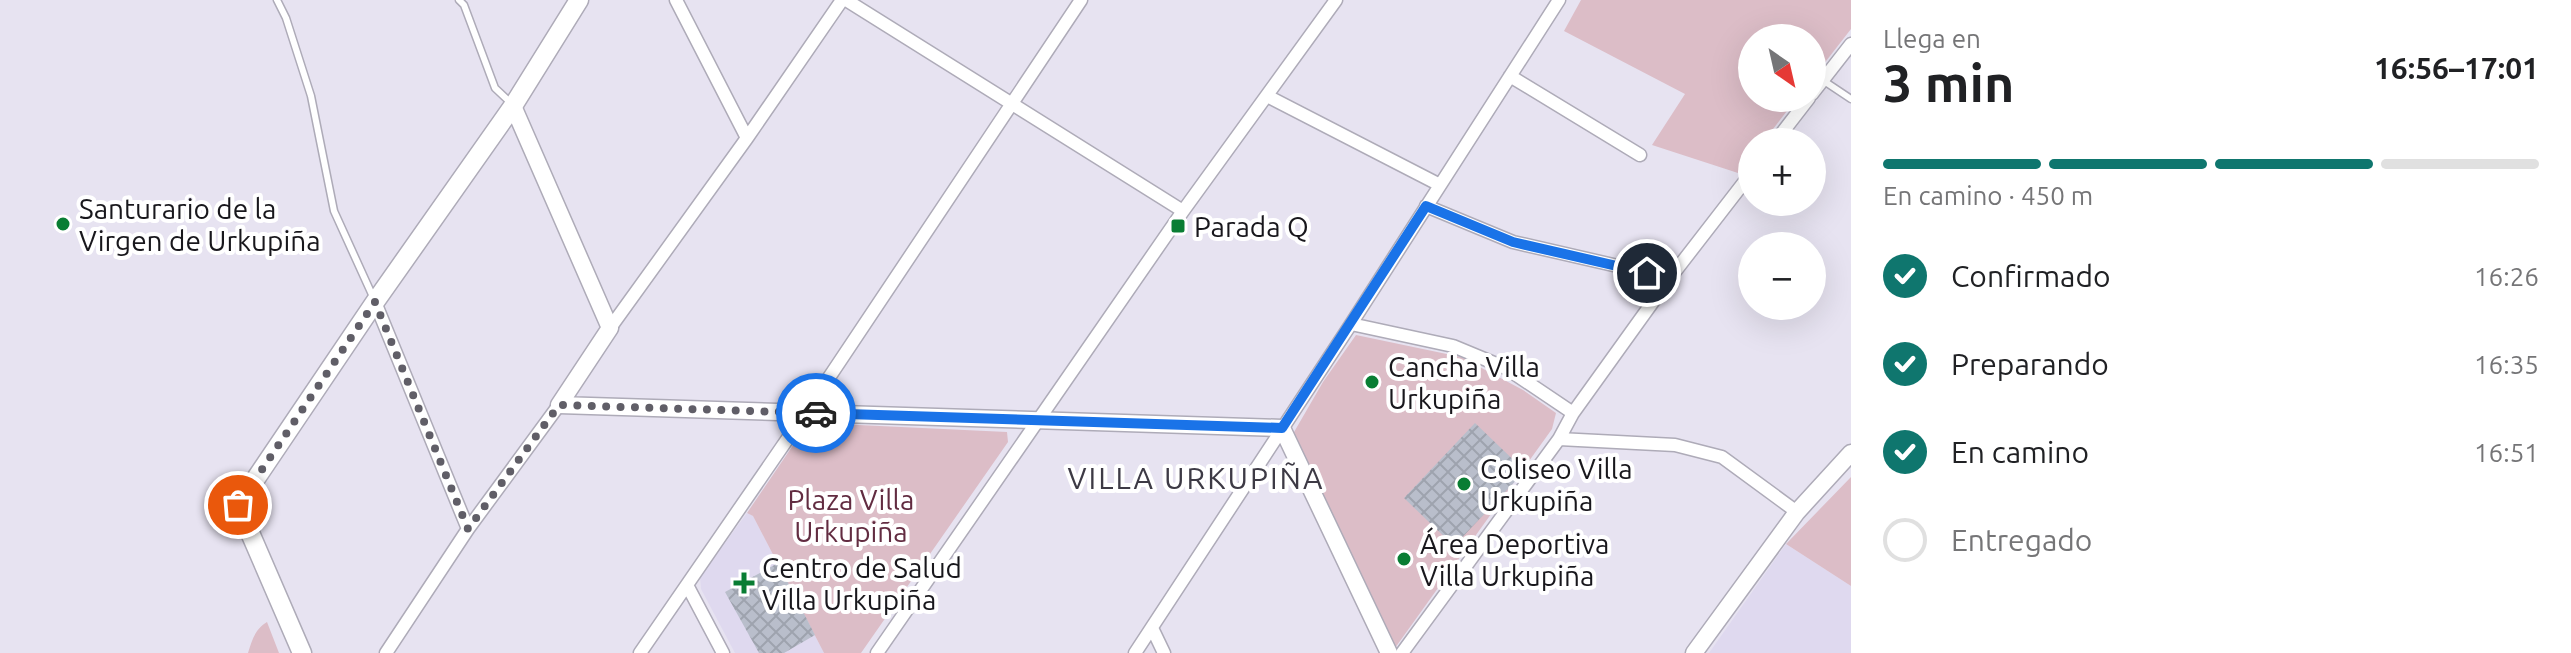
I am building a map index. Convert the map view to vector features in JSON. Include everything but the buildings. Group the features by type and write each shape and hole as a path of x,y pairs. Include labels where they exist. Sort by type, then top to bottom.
{"main road":[{"path":"302,653 238,505 513,106 579,0"}],"street":[{"path":"676,0 747,138"},
{"path":"386,653 468,529 844,0 1183,211"},
{"path":"640,653 806,412 1081,0"},
{"path":"877,653 1183,211 1336,0"},
{"path":"1135,653 1559,0"},
{"path":"1826,76 1851,44"},
{"path":"1510,76 1640,155"},
{"path":"1267,96 1440,185"},
{"path":"513,106 610,328"},
{"path":"1786,128 1798,112"},
{"path":"1402,653 1559,439 1573,413 1670,278 1738,190"},
{"path":"1426,206 1513,242 1670,278"},
{"path":"375,302 468,529"},
{"path":"1351,324 1453,346 1506,368 1573,413"},
{"path":"559,405 1282,428"},
{"path":"1282,428 1389,653"},
{"path":"1559,439 1675,445 1722,457 1797,512"},
{"path":"1694,653 1797,512 1851,453"},
{"path":"687,585 723,653"},
{"path":"1152,628 1164,653"}],"lane":[{"path":"277,0 286,18 311,96 334,211 375,302"},
{"path":"459,0 464,5 495,88 513,106"},
{"path":"1826,82 1851,99"}],"shaded area":[{"name":"Centro de Salud Villa Urkupiña","path":"747,513 753,516 824,653 735,653 701,589 700,577"},
{"path":"1786,544 1851,586 1851,653 1709,653"}],"green space":[{"path":"1581,0 1851,0 1851,29 1826,61 1826,24 1738,24 1738,112 1786,112 1774,128 1738,128 1738,173 1652,145 1685,94 1564,31"},
{"name":"Área Deportiva Villa Urkupiña","path":"1356,335 1461,357 1523,390 1556,413 1552,429 1395,648 1290,439 1323,382"},
{"name":"Plaza Villa Urkupiña","path":"816,423 1007,432 1008,442 861,653 824,653 753,516 747,513 804,429"},
{"path":"1851,477 1851,586 1786,544"},
{"path":"267,622 279,653 248,653 257,631"}],"way so far":[{"path":"238,505 375,302 468,529 559,405 816,413"}],"place":[{"name":"Santurario de la Virgen de Urkupiña","path":"63,224"},
{"name":"Parada Q","path":"1178,226"},
{"name":"Cancha Villa Urkupiña","path":"1372,382"},
{"name":"Coliseo Villa Urkupiña","path":"1464,484"},
{"name":"Área Deportiva Villa Urkupiña","path":"1404,559"},
{"name":"Centro de Salud Villa Urkupiña","path":"744,583"}],"district":[{"name":"VILLA URKUPIÑA","path":"1196,478"}],"route":[{"path":"816,413 1282,428 1426,206 1513,242 1647,273"}]}
